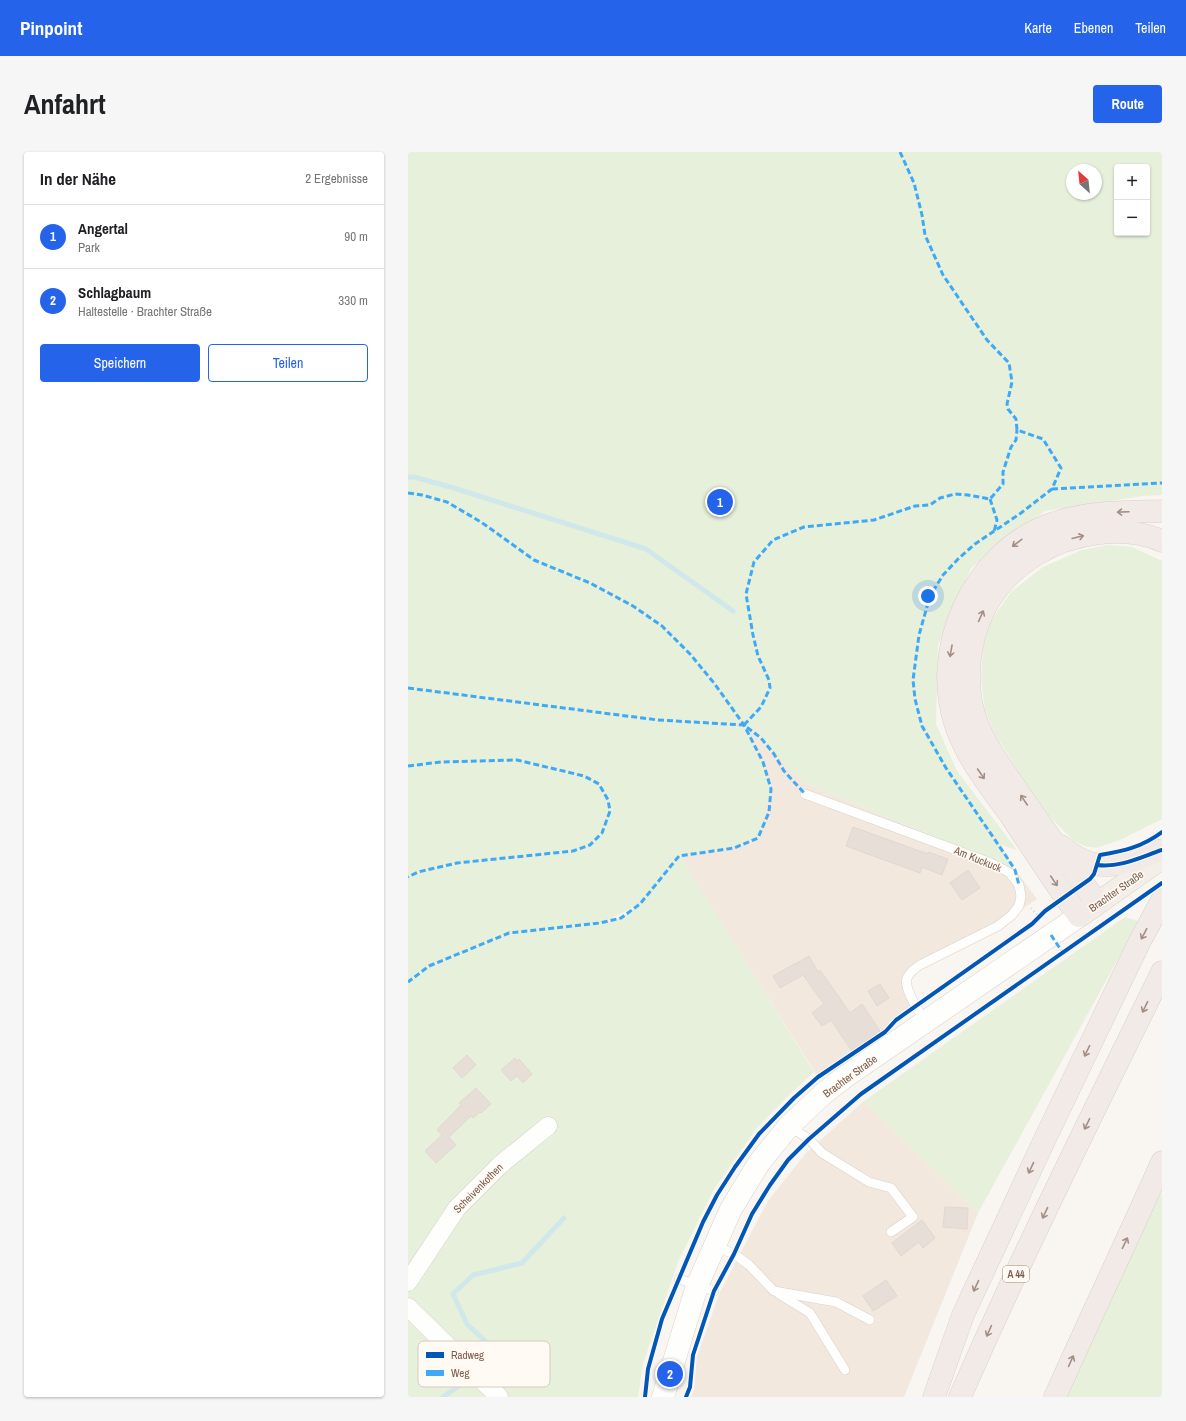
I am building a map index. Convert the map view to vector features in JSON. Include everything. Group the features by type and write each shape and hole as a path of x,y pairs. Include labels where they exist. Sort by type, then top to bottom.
{"highway":[{"path":"1079,916 981,774 964,745 954,719 949,693 949,662 951,649 959,620 974,588 986,571 1000,556 1019,540 1036,530 1051,524 1088,514 1162,511"},
{"path":"1097,903 1045,832 991,752 980,732 973,713 970,692 969,665 971,648 980,618 988,602 1008,577 1028,560 1047,548 1085,535 1103,533 1140,534 1162,540"},
{"path":"1045,832 1073,856 1082,861 1098,865 1116,865 1157,854"},
{"path":"934,1397 963,1315 1046,1136 1139,944 1162,900"},
{"name":"A 44","path":"960,1397 1067,1167 1162,972"},
{"path":"1055,1397 1091,1315 1162,1162"},
{"path":"1140,1212 1162,1178"}],"main road":[{"name":"Brachter Straße","path":"663,1397 697,1285 731,1209 759,1163 789,1126 823,1094 842,1079 926,1023 1138,875 1157,854"}],"street":[{"name":"Scheivenkothen","path":"408,1282 457,1208 500,1165 548,1126"},
{"path":"408,1308 442,1341"},
{"path":"489,1387 499,1397"}],"lane":[{"name":"Am Kuckuck","path":"805,794 991,863 1010,873 1019,885 1021,896"},
{"path":"926,1023 907,990 906,980 912,971 920,964 998,926 1012,915 1019,906 1021,896"},
{"path":"789,1126 809,1139 822,1153 862,1178 869,1182 891,1188 913,1217 891,1232"},
{"path":"715,1246 734,1254 749,1265 774,1291 810,1313 845,1370"},
{"path":"774,1291 836,1302 870,1320"}],"path":[{"path":"1021,896 1051,935"}],"shaded area":[{"path":"744,725 803,782 1016,871 1037,899 998,926 920,965 906,980 916,1005 896,1020 885,1032 818,1077 679,856 734,848 763,762"},
{"path":"864,1101 978,1213 904,1397 691,1397 694,1390 697,1357 720,1292 768,1201 806,1153"}],"green space":[{"path":"408,152 1162,152 1162,495 1143,496 1045,511 971,568 938,645 936,724 957,771 1017,850 1001,845 1016,871 803,782 745,726 763,762 771,789 758,838 734,848 680,856 814,1072 756,1129 713,1191 678,1262 643,1364 638,1397 408,1397","holes":["638,905 621,918 602,923"]},
{"path":"1108,545 1132,547 1162,561 1162,819 1120,840 1096,848 1085,846 1074,841 1050,817 1022,777 995,734 985,710 981,679 983,649 990,622 1011,592 1043,567 1082,550"},
{"path":"1125,917 1139,921 978,1213 864,1101"},
{"path":"1162,1192 1162,1397 1063,1397 1117,1277"}],"building":[{"path":"853,827 928,854 928,852 948,859 942,875 922,867 920,873 846,846"},
{"path":"968,870 980,888 962,900 950,883"},
{"path":"809,956 818,972 820,970 850,1013 862,1004 880,1031 852,1051 831,1020 822,1026 812,1013 824,1004 803,975 780,988 773,976"},
{"path":"880,984 889,998 877,1006 868,991"},
{"path":"467,1055 476,1065 462,1078 453,1068"},
{"path":"515,1058 517,1061 519,1059 532,1074 523,1083 517,1076 511,1081 501,1070"},
{"path":"476,1088 491,1104 473,1118 471,1116 449,1137 456,1145 436,1163 425,1151 442,1135 437,1130 461,1105 459,1103"},
{"path":"945,1207 968,1208 967,1229 943,1227"},
{"path":"922,1220 935,1238 923,1248 919,1242 901,1256 892,1243"},
{"path":"886,1280 897,1296 873,1311 863,1296"}],"waterway":[{"path":"408,477 414,477 454,488 646,549 733,611"},
{"path":"485,1341 467,1324 453,1294 473,1275 522,1263 564,1218"},
{"path":"443,1397 457,1387"}],"marked path":[{"path":"900,152 914,183 922,215 925,235 943,275 987,340 1009,363 1012,382 1007,404 1008,409 1016,419 1017,430 1043,439 1061,468 1052,489 1021,513 975,544 943,575 930,596 919,635 913,680 915,699 922,726 946,768 1015,870 1019,885"},
{"path":"744,725 761,707 770,688 769,680 758,656 746,594 754,562 773,540 804,527 874,520 915,506 930,505 940,498 955,494 990,499 1003,484 1003,472 1011,447 1016,440 1017,430"},
{"path":"1052,489 1162,483"},
{"path":"408,493 447,502 481,522 534,560 590,583 633,606 662,626 690,654 714,683 744,725 763,762 771,789 769,812 758,838 734,848 679,856 640,904 621,918 600,923 509,933 429,966 408,982"},
{"path":"990,499 997,520 994,532"},
{"path":"408,688 658,720 744,725 761,738 774,754 784,771 805,794"},
{"path":"408,766 441,762 517,760 584,776 599,784 608,800 610,811 602,833 590,845 573,851 457,863 418,872 408,877"},
{"path":"1051,935 1063,953"}],"cycle path":[{"path":"645,1397 648,1369 662,1319 703,1222 717,1195 759,1134 794,1098 818,1077 885,1032 896,1020 1032,924 1045,911 1090,879 1094,874 1100,855 1132,848 1162,832"},
{"path":"1097,865 1114,865 1138,859 1162,850"},
{"path":"686,1397 690,1387 693,1355 714,1291 734,1254 752,1214 788,1160 809,1139 861,1094 1162,883"}],"place":[{"name":"Angertal","path":"720,502"},
{"name":"Schlagbaum","path":"670,1374"}]}
